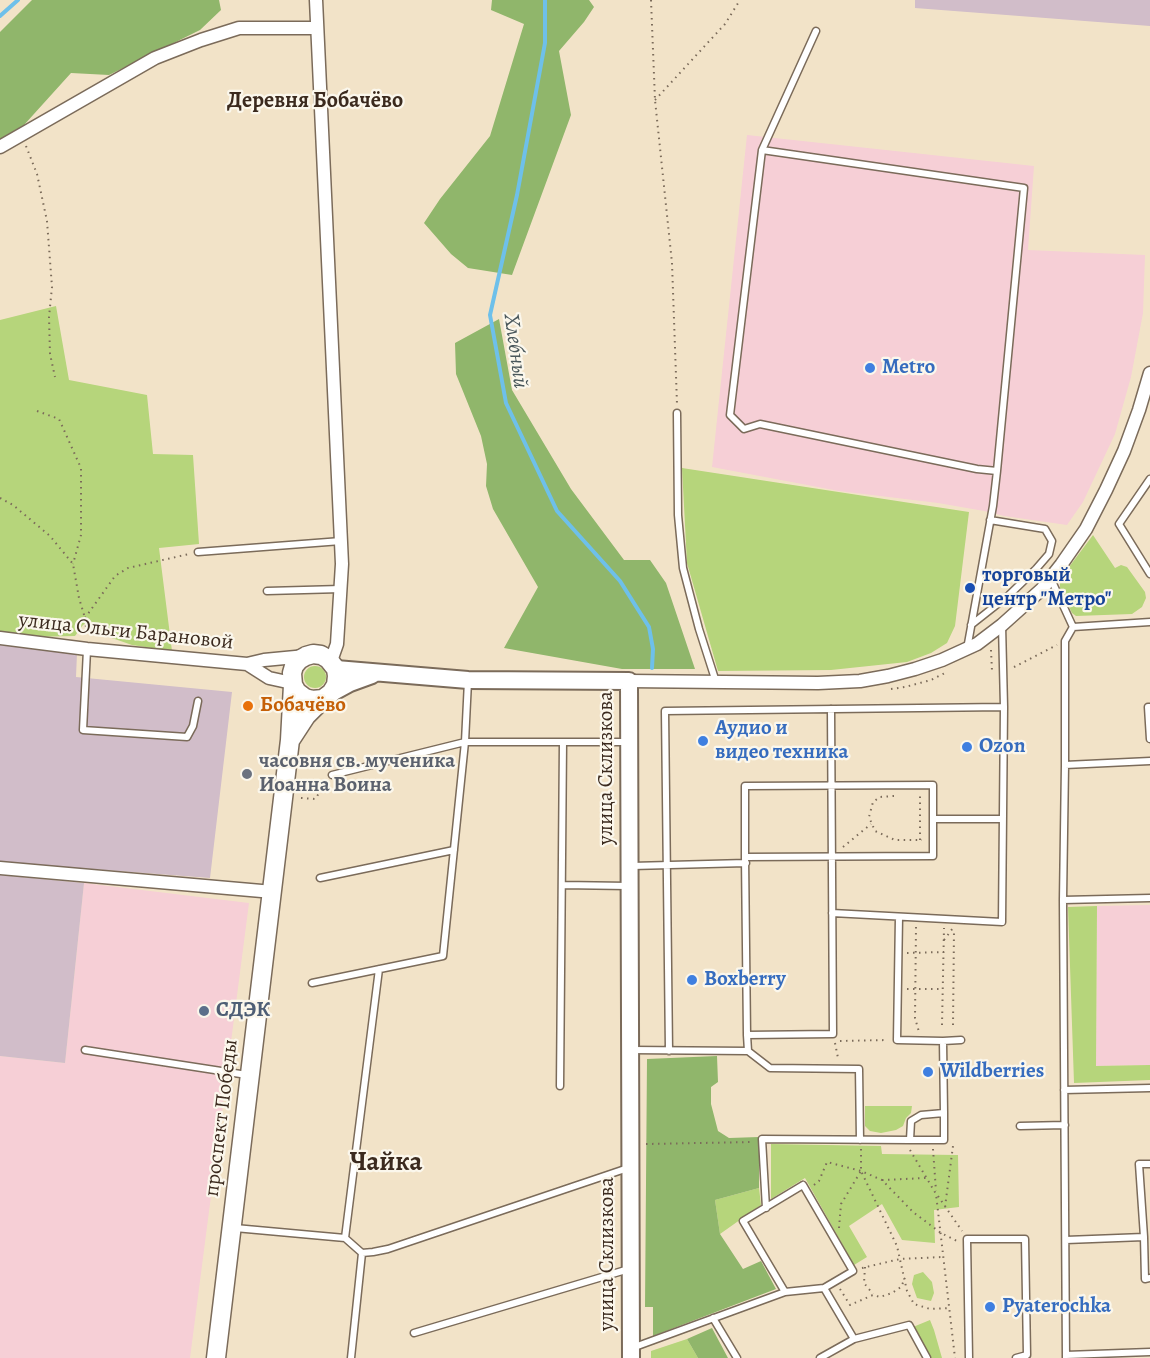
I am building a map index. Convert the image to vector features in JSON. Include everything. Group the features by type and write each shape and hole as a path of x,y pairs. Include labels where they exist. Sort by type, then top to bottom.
{"main road":[{"path":"306,656 317,654 325,656 334,665"},
{"name":"проспект Победы","path":"216,1358 290,740 292,673 294,666 306,656"},
{"name":"проспект Победы","path":"290,740 306,716 336,685 334,665"},
{"path":"292,684 305,698 312,700 326,697"}],"street":[{"path":"316,0 341,541 338,644 334,665 382,673 468,680 629,681"},
{"path":"0,147 155,58 201,40 239,28 316,28"},
{"name":"улица Склизкова","path":"631,1353 629,681 825,683 860,681 915,669 967,649 1002,625 1038,593 1051,579 1086,529 1116,470 1139,410 1150,373"},
{"name":"улица Ольги Барановой","path":"0,638 87,649 247,664 306,656"},
{"name":"улица Ольги Барановой","path":"247,664 269,678 292,684"},
{"path":"326,697 365,677 382,673"},
{"path":"0,868 273,892"}],"lane":[{"path":"816,31 762,150 730,415 744,429 760,424 976,469 997,471"},
{"path":"762,150 1024,189 997,471 967,649"},
{"path":"677,413 678,515 683,568 716,682"},
{"path":"1150,479 1119,524 1150,574"},
{"path":"971,626 1008,596 1036,569 1049,554 1052,541 1045,530 990,520"},
{"path":"198,552 341,541"},
{"path":"1051,579 1073,627"},
{"path":"267,591 341,589"},
{"path":"1073,627 1150,622"},
{"path":"832,913 1002,922 1004,707 1002,625"},
{"path":"1073,627 1065,641 1066,1357 1150,1352"},
{"path":"87,649 83,730 187,737 193,726 198,701"},
{"path":"312,983 443,956 465,742 468,680"},
{"path":"669,1051 665,711 1004,707"},
{"path":"1150,707 1150,739"},
{"path":"747,1035 833,1034 831,709"},
{"path":"332,775 465,742 630,742"},
{"path":"560,1086 563,742"},
{"path":"1065,765 1150,761"},
{"path":"629,867 745,860 933,856 933,784 745,786 745,860 748,1051"},
{"path":"933,819 1002,819"},
{"path":"320,878 454,850"},
{"path":"562,885 629,886"},
{"path":"1064,900 1150,898"},
{"path":"898,917 897,1040 961,1040"},
{"path":"345,1238 379,969"},
{"path":"766,1208 762,1139 944,1140 943,1041"},
{"path":"85,1050 250,1075"},
{"path":"630,1050 748,1051 770,1068 859,1069 860,1140"},
{"path":"1064,1090 1150,1088"},
{"path":"906,1140 911,1121 921,1115 944,1113"},
{"path":"1020,1126 1065,1125"},
{"path":"1150,1164 1139,1164 1145,1279 1150,1278"},
{"path":"231,1228 345,1238 362,1253 373,1252 388,1249 631,1167"},
{"path":"631,1353 713,1318 785,1292 824,1288 853,1271 803,1185 743,1221 785,1292"},
{"path":"1066,1240 1143,1238"},
{"path":"969,1358 967,1243 1025,1239 1027,1354 1016,1358"},
{"path":"351,1358 362,1253"},
{"path":"414,1333 631,1268"},
{"path":"824,1288 854,1338"},
{"path":"713,1318 737,1358"},
{"path":"820,1358 854,1338 909,1325 927,1358"}],"path":[{"path":"651,0 655,99 672,263 677,413"},
{"path":"655,99 725,24 740,0"},
{"path":"21,135 37,174 47,221 52,288 49,317 50,354 55,377"},
{"path":"37,411 59,418 81,468 81,535 73,564 88,634 87,649"},
{"path":"0,498 13,505 50,536 73,564"},
{"path":"85,618 115,576 128,568 198,552"},
{"path":"1003,672 1065,641"},
{"path":"991,650 992,671"},
{"path":"885,690 932,680 951,670"},
{"path":"301,798 315,799 332,775"},
{"path":"900,796 880,797 873,802 869,817 875,831 895,840 920,840 920,795"},
{"path":"832,857 872,823"},
{"path":"916,918 915,1018 922,1041"},
{"path":"942,1025 944,920"},
{"path":"953,1025 954,927"},
{"path":"898,953 944,952"},
{"path":"897,989 943,989"},
{"path":"840,1069 834,1041 897,1040"},
{"path":"860,1140 861,1171 897,1246 907,1291 914,1304 930,1309 950,1308"},
{"path":"906,1140 926,1178 967,1243"},
{"path":"933,1140 936,1194 955,1358"},
{"path":"640,1144 762,1142"},
{"path":"807,1191 819,1181 827,1162 861,1171 882,1180 913,1212 941,1233 967,1243"},
{"path":"838,1244 841,1204 861,1171"},
{"path":"882,1180 926,1178"},
{"path":"853,1271 900,1259 943,1257"},
{"path":"865,1267 864,1284 873,1295 880,1297 900,1287 905,1278"},
{"path":"835,1282 850,1305 873,1295"}],"shaded area":[{"path":"915,0 1150,0 1150,26 915,8"},
{"path":"747,135 1034,166 1028,250 1145,255 1143,313 1131,377 1115,434 1083,502 1067,525 938,503 839,491 712,467"},
{"path":"0,645 77,653 76,677 232,692 210,878 0,862"},
{"path":"0,875 84,883 65,1063 0,1056"},
{"path":"84,883 249,903 190,1358 0,1358 0,1056 65,1063"},
{"path":"1150,905 1150,1065 1096,1066 1097,906"}],"green space":[{"path":"32,0 219,0 221,10 200,30 109,75 71,73 24,125 0,139 0,32"},
{"path":"492,0 589,0 594,7 559,51 571,115 512,275 468,268 451,254 424,223 490,136 524,24 491,10"},
{"path":"56,306 69,380 147,395 153,454 193,455 199,544 159,548 172,651 132,645 109,637 95,630 90,621 83,625 75,636 29,637 0,633 0,320"},
{"path":"499,319 512,390 571,489 624,560 650,560 666,583 695,669 622,669 504,648 538,587 493,509 486,486 487,464 481,436 456,374 455,343"},
{"path":"682,468 969,512 955,626 947,643 931,653 907,662 831,670 718,671 687,563"},
{"path":"1093,535 1115,568 1121,565 1127,567 1145,592 1146,598 1142,607 1132,614 1076,616 1072,613 1060,589 1060,579"},
{"path":"315,666 323,669 326,677 323,685 315,688 307,685 304,677 307,669"},
{"path":"1097,906 1096,1066 1150,1065 1150,1080 1074,1083 1068,907"},
{"path":"717,1056 718,1082 711,1087 711,1104 718,1131 729,1138 759,1137 759,1188 715,1200 720,1234 743,1269 761,1261 776,1289 653,1336 653,1307 645,1307 647,1059"},
{"path":"865,1106 912,1106 911,1113 903,1126 881,1133 870,1131 865,1126"},
{"path":"771,1144 881,1146 882,1154 958,1155 959,1207 934,1210 935,1243 902,1240 882,1204 849,1226 867,1257 854,1265 805,1178 771,1199"},
{"path":"759,1188 761,1205 720,1234 715,1200"},
{"path":"923,1272 932,1282 934,1293 931,1301 917,1298 912,1284 914,1275"},
{"path":"930,1320 942,1358 931,1358 913,1327"},
{"path":"712,1328 728,1358 698,1358 687,1339"},
{"path":"687,1339 698,1358 651,1358 651,1351"}],"waterway":[{"path":"0,16 18,0"},
{"name":"Хлебный","path":"545,0 545,43 517,195 490,315 506,403 557,511 620,581 649,627 653,649 652,668"}],"place":[{"name":"Metro","path":"870,368"},
{"name":"торговый центр \"Метро\"","path":"970,588"},
{"name":"Бобачёво","path":"248,706"},
{"name":"Аудио и видео техника","path":"703,741"},
{"name":"Ozon","path":"967,747"},
{"name":"часовня св. мученика Иоанна Воина","path":"247,774"},
{"name":"Boxberry","path":"692,980"},
{"name":"СДЭК","path":"204,1011"},
{"name":"Wildberries","path":"928,1072"},
{"name":"Pyaterochka","path":"990,1307"}],"district":[{"name":"Деревня Бобачёво","path":"315,102"},
{"name":"Чайка","path":"386,1163"}]}
